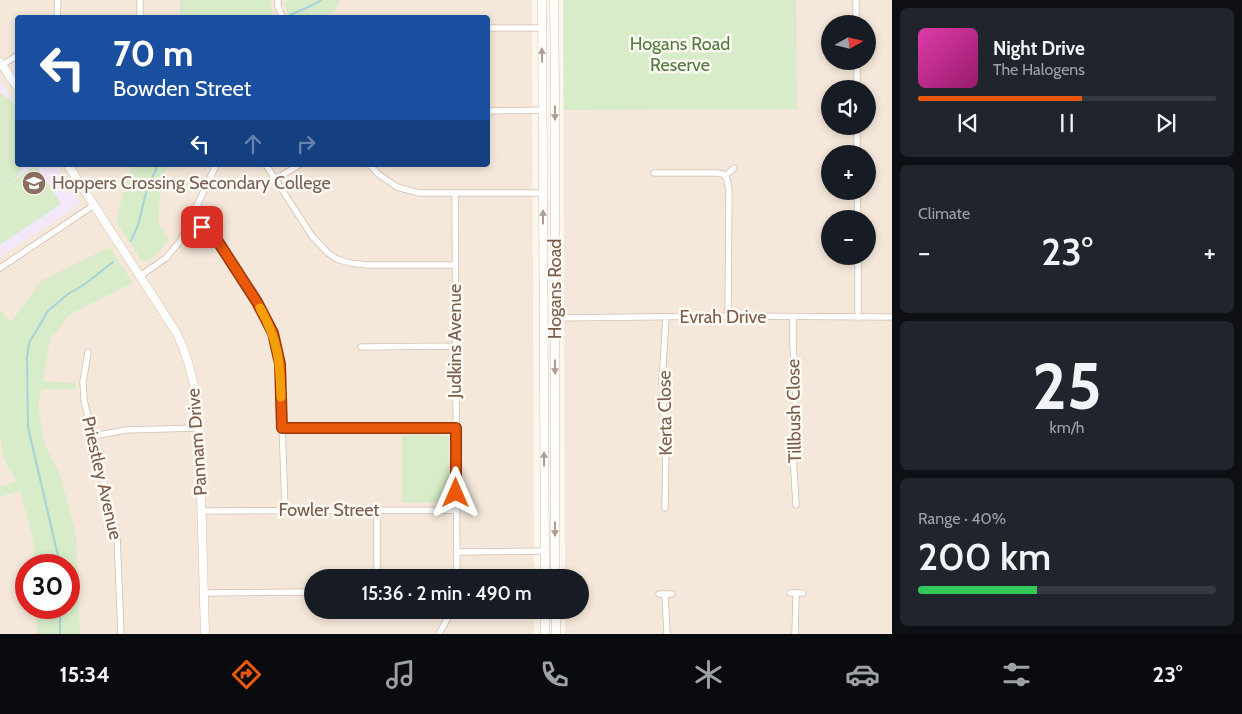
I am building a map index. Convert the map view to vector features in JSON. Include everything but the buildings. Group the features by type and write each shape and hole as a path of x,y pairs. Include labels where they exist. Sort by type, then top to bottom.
{"street":[{"path":"57,15 58,0"},
{"path":"140,0 140,15"},
{"path":"278,0 278,7 282,15"},
{"name":"Hogans Road","path":"542,0 545,569"},
{"name":"Hogans Road","path":"554,0 556,569"},
{"path":"856,0 856,15"},
{"path":"490,28 554,29"},
{"path":"15,56 1,63 15,84"},
{"path":"542,91 555,86"},
{"path":"490,111 542,110"},
{"name":"Pannam Drive","path":"72,167 94,205 168,319 184,347 192,370 197,397 199,428 205,634"},
{"path":"140,276 166,258 181,240 215,167"},
{"path":"267,167 312,236 323,249 337,259 367,265 455,265"},
{"path":"276,179 296,167"},
{"path":"372,167 388,181 419,193 543,193"},
{"path":"725,176 734,168"},
{"path":"654,173 721,173 725,176 728,191 728,316"},
{"name":"Judkins Avenue","path":"455,194 457,569"},
{"path":"0,268 94,205"},
{"path":"190,222 208,231 215,237 257,302 273,333 280,364 285,510"},
{"path":"858,265 858,318"},
{"name":"Kerta Close","path":"665,508 666,448 662,382 666,317"},
{"name":"Tillbush Close","path":"793,317 792,346 796,386 793,455 796,505"},
{"name":"Evrah Drive","path":"555,318 892,317"},
{"path":"544,318 555,318"},
{"path":"361,347 456,346"},
{"name":"Priestley Avenue","path":"88,352 83,389 86,412 117,536 121,634"},
{"path":"93,436 126,430 199,428"},
{"path":"282,428 456,428"},
{"path":"377,510 377,569"},
{"name":"Fowler Street","path":"202,511 456,510"},
{"path":"456,552 544,551"},
{"path":"204,593 304,592"},
{"path":"795,634 797,593"},
{"path":"667,634 662,594 672,594"},
{"path":"439,634 447,619"},
{"path":"545,619 545,634"},
{"path":"556,619 556,634"}],"shaded area":[{"path":"0,0 532,0 534,569 304,569 304,619 534,619 534,634 0,634"},
{"path":"563,0 892,0 892,634 565,634 565,619 589,619 589,569 565,569"},
{"name":"Hoppers Crossing Secondary College","path":"0,80 15,104 15,167 57,167 80,202 79,205 0,257"}],"green space":[{"path":"180,0 270,0 274,15 180,15"},
{"path":"291,0 340,0 334,12 327,15 288,15 284,3"},
{"name":"Hogans Road Reserve","path":"563,0 796,0 797,109 564,110"},
{"name":"Hoppers Crossing Secondary College","path":"0,93 11,100 15,106 15,167 23,167 19,175 7,185 33,167 37,167 61,204 0,245"},
{"path":"132,167 167,167 161,180 158,223 169,240 160,251 147,261 141,260 116,222 127,176"},
{"path":"110,247 133,283 69,315 50,340 43,381 76,383 76,389 42,389 38,406 45,445 60,474 76,534 77,554 34,554 34,543 20,490 0,497 0,487 16,481 4,459 0,435 0,310 11,322 41,281"},
{"path":"402,435 446,435 449,438 449,502 402,503"},
{"path":"36,619 79,619 80,634 37,634"}],"waterway":[{"path":"290,15 321,0"},
{"path":"131,241 138,225 147,189 157,167"},
{"path":"58,554 28,427 27,358 29,343 48,311 68,294 85,284 113,262"},
{"path":"60,619 60,634"}],"slow traffic":[{"path":"260,308 273,333 277,348 280,364 281,397"}],"place":[{"name":"Hoppers Crossing Secondary College","path":"34,183"}],"route":[{"path":"202,227 215,237 257,302 273,333 280,364 282,428 456,428 456,493"}]}
